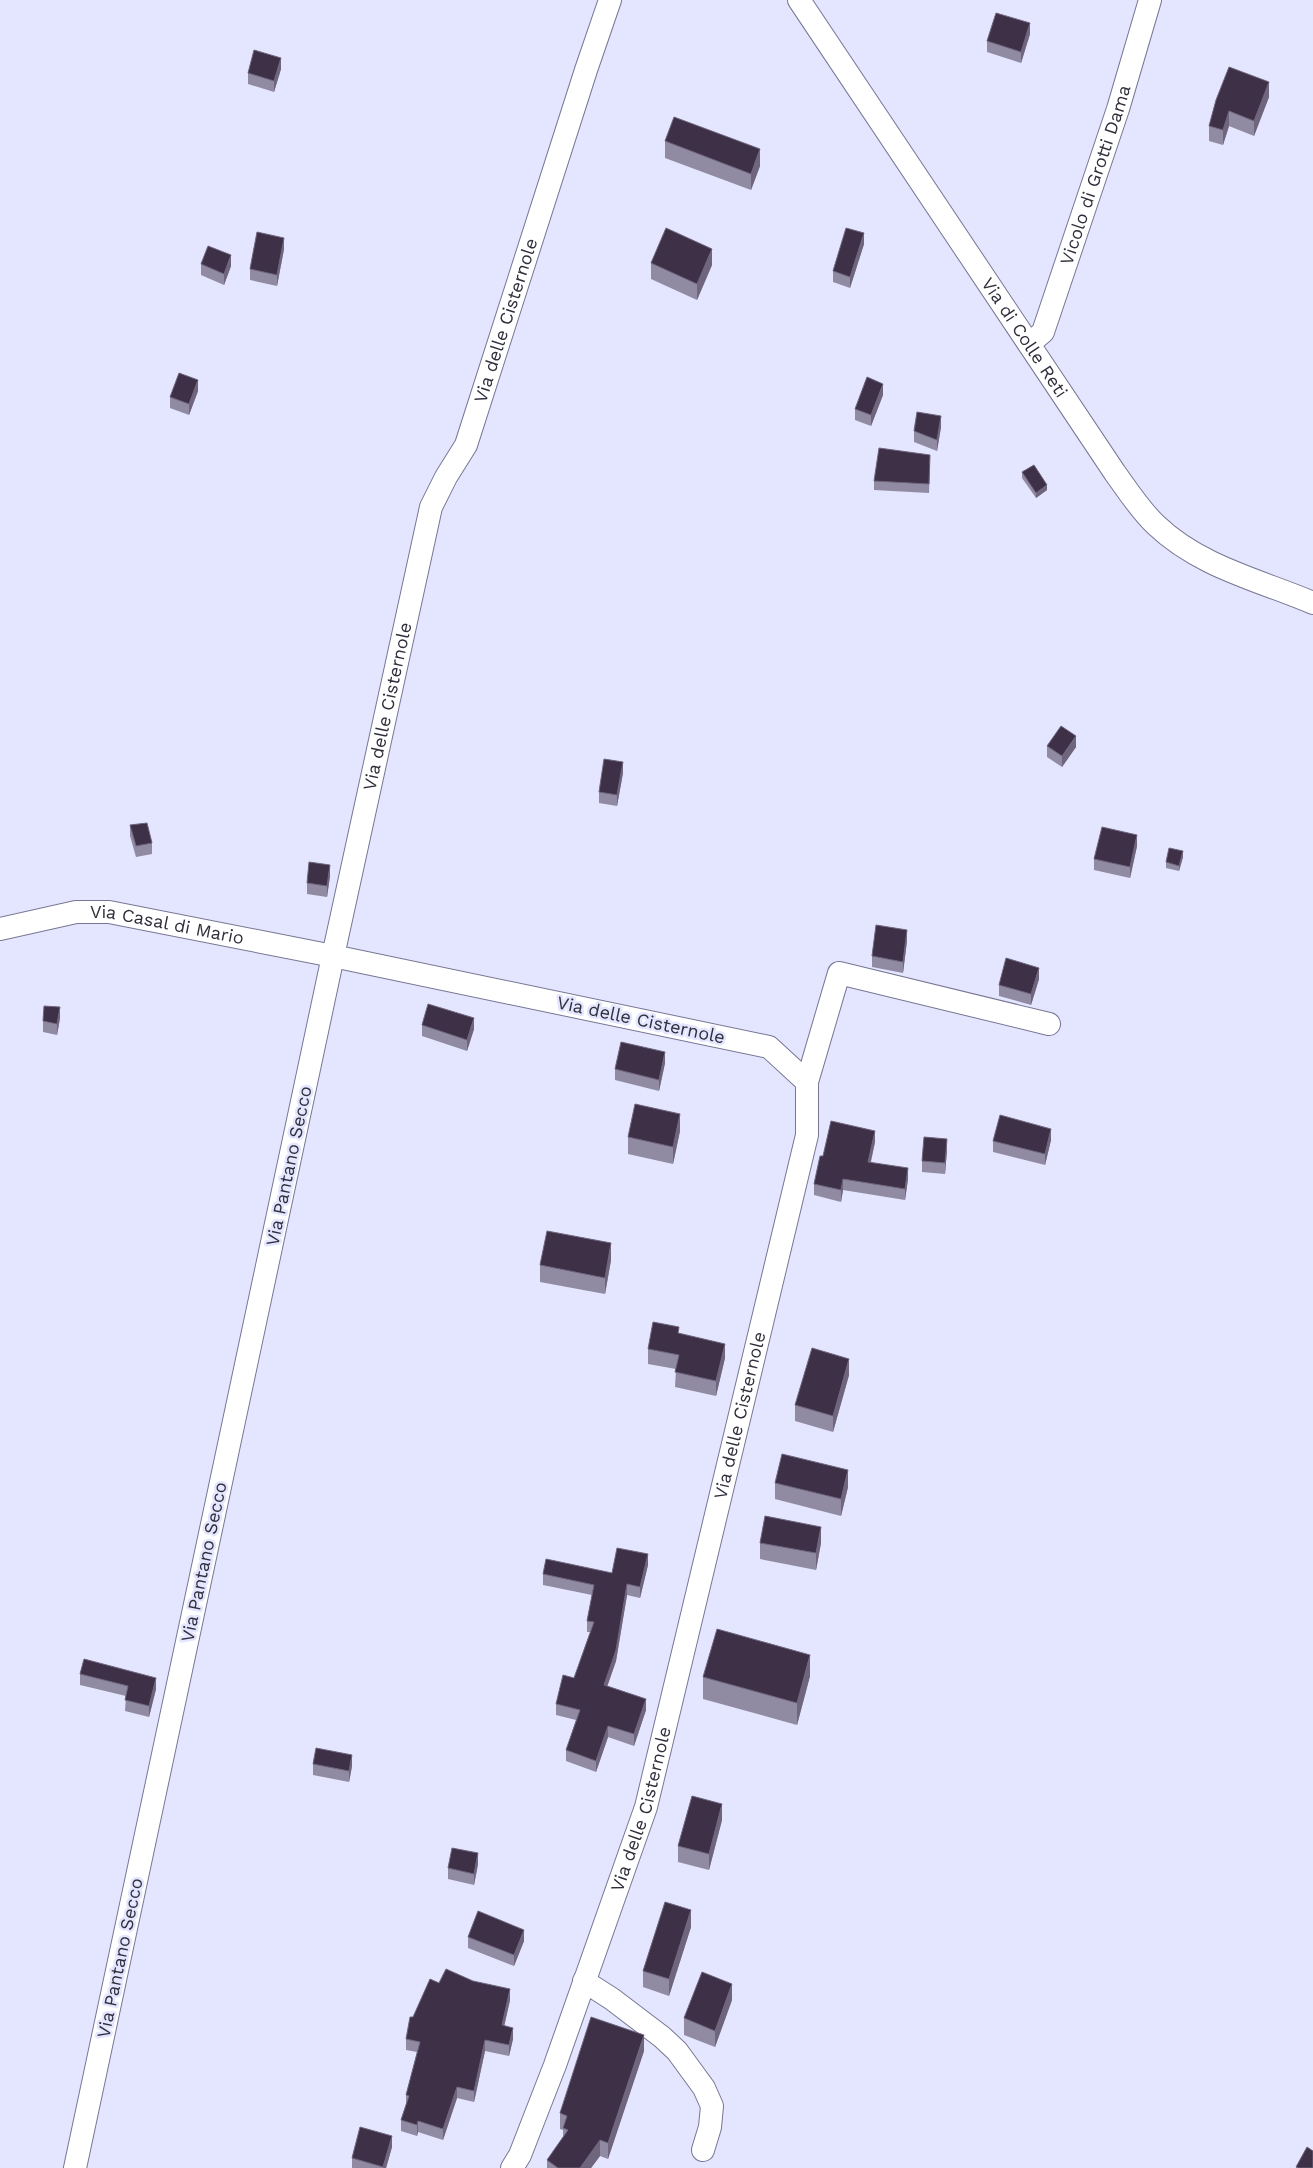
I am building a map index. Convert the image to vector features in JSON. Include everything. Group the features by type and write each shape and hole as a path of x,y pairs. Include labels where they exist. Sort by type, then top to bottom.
{"street":[{"name":"Via delle Cisternole","path":"512,2168 520,2155 555,2065 646,1807 808,1135 807,1082 769,1047 333,956 431,507 466,444 610,0"},
{"name":"Via di Colle Reti","path":"799,0 1134,500 1165,533 1188,551 1208,562 1313,603"},
{"name":"Vicolo di Grotti Dama","path":"1029,344 1043,332 1118,110 1150,0"},
{"name":"Via Casal di Mario","path":"0,929 76,912 109,912 333,956"},
{"name":"Via Pantano Secco","path":"75,2168 333,956"},
{"path":"807,1082 838,973 1049,1024"},
{"path":"584,1981 612,1999 662,2037 677,2052 704,2088 712,2106 710,2127 703,2150"}],"building":[{"path":"996,13 1030,23 1021,52 987,41"},
{"path":"254,50 281,58 274,81 248,73"},
{"path":"1229,67 1269,82 1254,121 1229,111 1223,130 1209,126 1216,100"},
{"path":"674,117 760,149 751,174 665,141"},
{"path":"666,228 712,249 697,284 651,263"},
{"path":"846,228 864,233 850,277 833,271"},
{"path":"257,232 284,238 277,275 250,269"},
{"path":"208,246 231,255 224,274 201,264"},
{"path":"179,373 198,380 189,404 170,397"},
{"path":"867,377 883,384 871,415 855,409"},
{"path":"917,412 941,416 937,440 914,431"},
{"path":"879,448 930,455 929,484 874,481"},
{"path":"1034,465 1047,485 1036,493 1022,472"},
{"path":"1061,726 1076,736 1062,756 1047,746"},
{"path":"604,759 623,762 617,795 599,792"},
{"path":"147,823 152,843 136,846 130,825"},
{"path":"1102,827 1137,835 1130,867 1094,859"},
{"path":"1169,848 1183,851 1179,866 1166,862"},
{"path":"309,862 330,865 327,886 307,883"},
{"path":"876,925 907,930 903,962 872,956"},
{"path":"1006,958 1039,968 1031,994 999,985"},
{"path":"428,1004 474,1018 467,1040 422,1025"},
{"path":"44,1006 60,1007 57,1024 43,1021"},
{"path":"621,1042 665,1052 659,1080 615,1069"},
{"path":"635,1104 680,1114 673,1147 628,1137"},
{"path":"1000,1115 1051,1129 1045,1154 993,1141"},
{"path":"831,1121 875,1131 868,1162 908,1168 905,1189 843,1179 841,1190 814,1184 820,1156 823,1156"},
{"path":"924,1137 947,1139 945,1163 922,1161"},
{"path":"547,1231 611,1243 605,1278 540,1265"},
{"path":"653,1322 679,1327 678,1333 725,1344 716,1381 675,1372 679,1355 648,1349"},
{"path":"812,1348 849,1359 833,1416 795,1405"},
{"path":"782,1454 848,1470 841,1499 775,1483"},
{"path":"765,1516 821,1527 816,1553 760,1543"},
{"path":"617,1548 648,1554 640,1587 627,1584 616,1650 604,1685 646,1699 634,1734 608,1726 596,1761 566,1750 580,1710 556,1704 563,1675 574,1678 594,1622 587,1621 594,1585 543,1574 546,1559 612,1573"},
{"path":"717,1629 810,1655 797,1703 703,1677"},
{"path":"84,1659 156,1678 149,1706 125,1700 128,1686 80,1674"},
{"path":"316,1748 352,1755 349,1771 313,1764"},
{"path":"692,1796 722,1804 709,1854 678,1846"},
{"path":"452,1848 478,1853 474,1874 448,1868"},
{"path":"665,1902 691,1910 669,1979 643,1971"},
{"path":"478,1911 524,1930 514,1955 468,1937"},
{"path":"446,1969 473,1981 510,1989 502,2025 513,2028 509,2045 485,2040 474,2091 457,2087 443,2129 418,2121 417,2125 401,2120 409,2096 406,2095 420,2042 406,2039 410,2017 413,2017 430,1979 439,1983"},
{"path":"702,1972 732,1984 715,2031 684,2018"},
{"path":"591,2017 644,2035 608,2143 600,2140 580,2168 558,2168 547,2160 568,2130 563,2128 567,2116 560,2113"},
{"path":"360,2127 392,2136 383,2167 352,2158"},
{"path":"1307,2147 1313,2151 1313,2168 1298,2168 1296,2167"}]}
